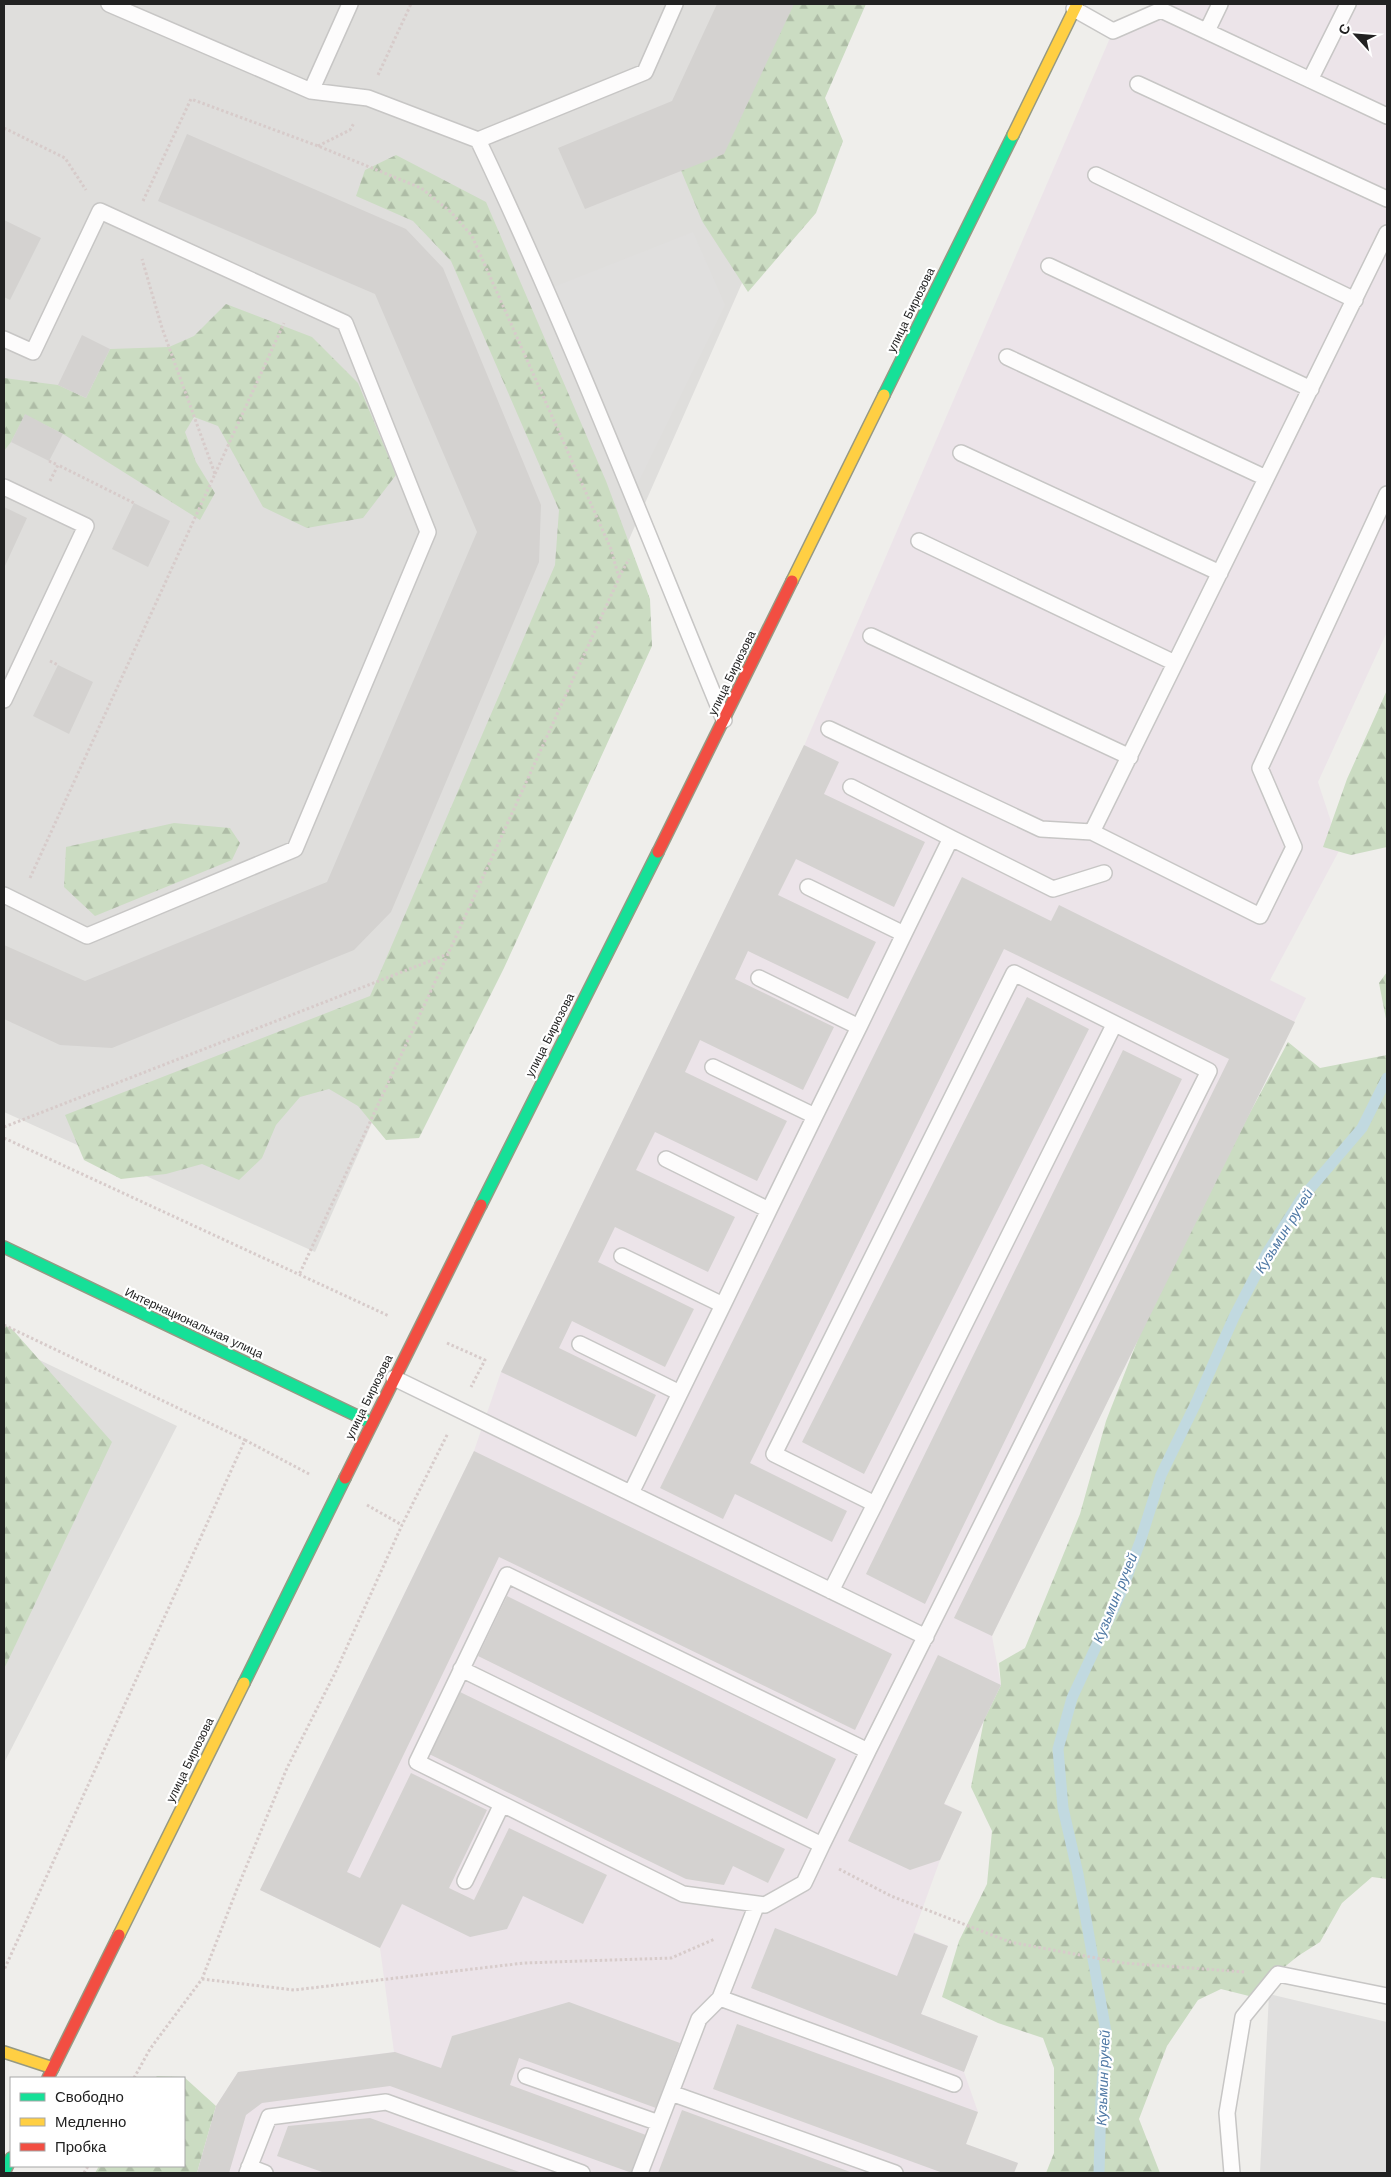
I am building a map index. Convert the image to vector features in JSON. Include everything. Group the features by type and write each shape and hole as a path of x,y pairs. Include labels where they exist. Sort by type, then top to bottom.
{"main road":[{"name":"улица Бирюзова","path":"51,2073 394,1378 724,720 1076,6"},
{"name":"Интернациональная улица","path":"4,1247 372,1423"},
{"path":"4,2052 51,2073"},
{"path":"4,2173 10,2160"}],"lane":[{"path":"109,4 311,91 368,98 478,140 645,72 675,4"},
{"path":"311,91 350,4"},
{"path":"1207,31 1220,4"},
{"path":"1310,80 1348,4"},
{"path":"1076,6 1113,31 1161,10 1387,116"},
{"path":"1138,84 1387,199"},
{"path":"478,140 521,230 724,720"},
{"path":"1096,175 1355,300"},
{"path":"4,339 33,352 100,211 295,299 345,322 428,532 295,849 87,936 4,895"},
{"path":"1092,832 1387,233"},
{"path":"1049,266 1311,389"},
{"path":"1007,357 1266,478"},
{"path":"961,453 1220,573"},
{"path":"4,487 86,526 4,700"},
{"path":"829,728 1040,829 1092,832 1260,916 1294,848 1260,768 1387,494"},
{"path":"919,541 1175,664"},
{"path":"871,636 1130,757"},
{"path":"851,787 1053,889 1104,873"},
{"path":"631,1493 952,838"},
{"path":"808,887 904,934"},
{"path":"868,1751 507,1576 418,1762 683,1894 765,1905 804,1883 868,1751 1209,1071 1114,1025 1014,973 774,1454 875,1504"},
{"path":"759,978 859,1027"},
{"path":"832,1591 1114,1025"},
{"path":"713,1067 815,1116"},
{"path":"666,1160 770,1210"},
{"path":"622,1256 723,1305"},
{"path":"580,1344 680,1393"},
{"path":"394,1378 926,1637"},
{"path":"461,1669 819,1851"},
{"path":"465,1881 502,1804"},
{"path":"640,2173 699,2019 720,1998 757,1904"},
{"path":"1232,2173 1227,2113 1243,2017 1278,1974 1387,1996"},
{"path":"720,1998 954,2084"},
{"path":"526,2076 659,2123"},
{"path":"671,2093 895,2173"},
{"path":"265,2173 248,2170 269,2117 386,2102 582,2173"}],"path":[{"path":"4,128 65,158 100,211"},
{"path":"132,225 162,328 215,474"},
{"path":"18,902 295,299"},
{"path":"49,461 134,503"},
{"path":"39,504 58,465"},
{"path":"4,1127 448,954"},
{"path":"4,1138 418,1330"},
{"path":"4,1325 244,1440 4,1970"},
{"path":"135,2077 150,2048 202,1979 287,1768 336,1671 402,1525"},
{"path":"819,1851 891,1896 1010,1942 1116,1962 1278,1974"},
{"path":"202,1979 294,1990 524,1963 671,1958 749,1925"}],"shaded area":[{"path":"4,4 865,4 315,1252 4,1112"},
{"path":"1164,4 1387,4 1387,632 1318,782 1340,849 1270,980 1306,998 992,1636 1001,1685 944,1803 962,1812 940,1860 914,1932 948,1946 921,2014 978,2036 964,2072 978,2112 966,2144 1018,2163 1014,2173 197,2173 216,2106 238,2072 394,2052 380,1948 260,1890 474,1451 501,1372 804,746 1113,31"},
{"path":"693,232 725,305 632,495 546,290"},
{"path":"4,1343 177,1426 4,1763"},
{"path":"1269,1994 1387,2022 1387,2173 1260,2173"}],"green space":[{"path":"768,4 866,4 825,98 843,141 816,213 748,292 702,221 680,168 718,110"},
{"path":"396,155 486,202 606,481 650,599 652,646 504,968 419,1138 386,1140 358,1106 329,1089 300,1097 276,1125 262,1158 239,1180 202,1164 166,1174 121,1179 84,1160 65,1115 370,996 555,565 559,510 451,261 413,221 356,196 365,170"},
{"path":"226,304 312,337 358,383 396,475 363,518 307,528 263,507 218,426 194,417 185,432 196,462 215,493 200,520 63,434 25,415 11,442 4,451 4,378 58,385 86,398 110,349 169,347 194,336"},
{"path":"1387,690 1387,847 1351,855 1323,847 1347,779"},
{"path":"174,823 230,828 240,843 232,860 95,916 64,887 66,847"},
{"path":"1387,972 1387,1024 1379,983"},
{"path":"1288,1042 1320,1068 1387,1055 1387,1879 1372,1877 1342,1903 1320,1942 1298,1956 1249,1996 1221,1989 1198,2000 1167,2046 1139,2119 1160,2173 1046,2173 1054,2153 1054,2068 1043,2038 998,2023 942,1997 959,1941 987,1884 992,1831 971,1787 984,1720 1001,1685 999,1663 1025,1648 1080,1514 1106,1421 1140,1334 1246,1120"},
{"path":"4,1325 12,1329 112,1442 4,1669"},
{"path":"185,2078 216,2106 197,2173 95,2173 98,2167 185,2167"}],"building":[{"path":"717,4 794,4 724,154 585,209 558,148 672,101"},
{"path":"187,134 406,229 443,268 541,505 539,562 391,912 354,950 112,1048 60,1045 4,1019 4,945 85,981 327,882 477,532 375,294 158,201"},
{"path":"4,220 41,238 10,300 4,297"},
{"path":"82,335 110,349 86,398 58,385"},
{"path":"25,414 63,434 49,461 11,442"},
{"path":"134,503 170,521 148,567 112,549"},
{"path":"4,507 27,518 4,568"},
{"path":"58,665 93,682 69,734 33,716"},
{"path":"804,745 839,762 824,794 925,842 894,907 796,859 778,895 876,942 848,999 748,951 735,979 834,1027 803,1090 700,1040 685,1072 787,1121 757,1181 655,1132 636,1170 735,1217 708,1272 615,1227 598,1262 694,1309 665,1367 572,1321 559,1348 656,1395 636,1437 501,1372"},
{"path":"962,877 1051,921 1059,905 1295,1022 992,1636 954,1618 1229,1059 1004,949 750,1463 847,1511 832,1542 735,1494 723,1519 660,1488"},
{"path":"1027,997 1089,1029 864,1474 802,1442"},
{"path":"1123,1050 1182,1079 925,1604 866,1574"},
{"path":"474,1451 892,1654 855,1730 499,1557 347,1872 360,1878 411,1773 487,1810 449,1888 474,1900 509,1828 607,1875 583,1924 523,1896 507,1929 470,1937 402,1904 380,1948 260,1890"},
{"path":"507,1596 836,1759 807,1819 478,1656"},
{"path":"938,1655 1001,1685 944,1804 962,1812 940,1860 910,1870 848,1841"},
{"path":"460,1692 785,1849 768,1883 733,1866 724,1885 686,1879 429,1754"},
{"path":"775,1928 897,1976 914,1933 948,1946 921,2014 978,2036 964,2072 751,1988"},
{"path":"569,2002 680,2043 656,2108 519,2058 510,2085 646,2135 632,2173 390,2086 262,2103 246,2115 229,2173 197,2173 216,2106 238,2072 395,2052 441,2068 452,2036"},
{"path":"737,2024 978,2112 966,2144 1018,2163 1014,2173 943,2173 713,2089"},
{"path":"682,2110 853,2173 658,2173"},
{"path":"370,2118 522,2173 325,2173 277,2156 288,2126"}],"waterway":[{"name":"Кузьмин ручей","path":"1099,2173 1101,2099 1106,2032 1078,1874 1063,1808 1058,1749 1072,1698 1120,1595 1140,1542 1161,1475 1196,1403 1234,1317 1267,1253 1302,1198 1362,1128 1387,1078"}],"traffic: fast":[{"path":"884,395 1013,135"},
{"path":"481,1205 658,852"},
{"path":"4,1247 372,1423"},
{"path":"244,1683 345,1478"},
{"path":"4,2173 10,2160"}],"traffic: slow":[{"path":"1013,135 1077,4"},
{"path":"792,581 884,395"},
{"path":"119,1935 244,1683"},
{"path":"4,2052 53,2068"}],"traffic: jam":[{"path":"658,852 792,581"},
{"path":"345,1478 481,1205"},
{"path":"48,2077 119,1935"}]}
